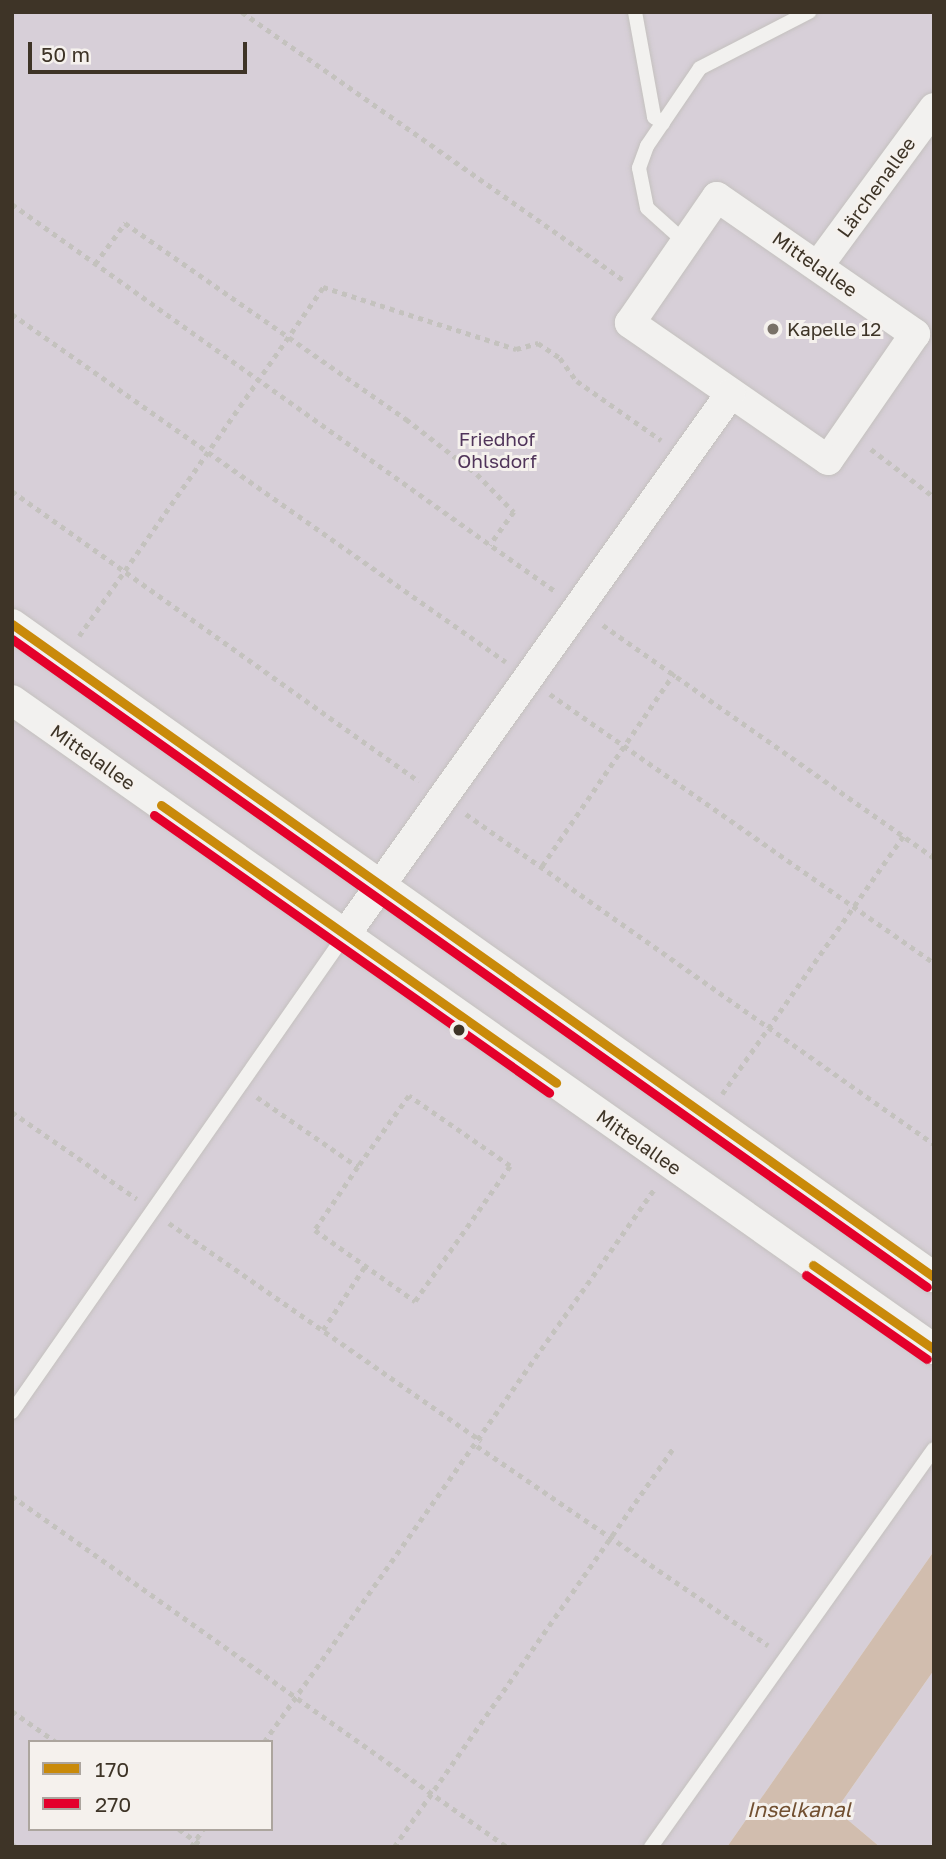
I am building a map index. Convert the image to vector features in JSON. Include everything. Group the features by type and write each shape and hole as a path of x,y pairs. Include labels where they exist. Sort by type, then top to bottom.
{"street":[{"name":"Lärchenallee","path":"818,266 934,108"},
{"name":"Mittelallee","path":"717,197 915,334 828,460 630,323 686,243 717,197"},
{"path":"345,935 731,393"},
{"path":"12,624 383,884 934,1277"},
{"name":"Mittelallee","path":"12,700 934,1349"}],"lane":[{"path":"635,12 654,117 663,124"},
{"path":"686,243 660,224 639,189 639,168 663,124 700,68 809,12"},
{"path":"12,1412 156,1213 345,935"},
{"path":"651,1847 783,1655 934,1449"}],"path":[{"path":"242,12 648,297"},
{"path":"12,204 934,858"},
{"path":"95,264 125,223 285,340 477,474 514,512 490,545"},
{"path":"62,660 323,287 516,349 538,343 560,358 577,381 686,458"},
{"path":"12,314 934,963"},
{"path":"848,432 934,497"},
{"path":"12,491 934,1144"},
{"path":"542,866 622,744 674,673"},
{"path":"708,1115 903,836"},
{"path":"242,1086 358,1167"},
{"path":"409,1096 510,1166 415,1301 314,1230 358,1167 409,1096"},
{"path":"12,1112 323,1330 612,1538 783,1655"},
{"path":"265,1740 479,1444 671,1164"},
{"path":"323,1330 365,1266"},
{"path":"394,1847 673,1449"},
{"path":"12,1496 507,1847"},
{"path":"12,1711 52,1740"},
{"path":"182,1831 204,1847"},
{"path":"191,1847 202,1831"}],"green space":[{"name":"Friedhof Ohlsdorf","path":"12,12 934,12 934,1551 727,1847 12,1847"},
{"path":"934,1670 934,1841 930,1847 880,1847 836,1810"}],"water":[{"name":"Inselkanal","path":"934,1551 934,1670 836,1810 880,1847 727,1847"}],"transit line":[{"name":"170","path":"12,624 934,1277"},
{"name":"270","path":"12,639 927,1287"},
{"name":"170","path":"161,805 556,1083"},
{"name":"270","path":"154,815 549,1093"},
{"name":"170","path":"813,1265 934,1349"},
{"name":"270","path":"806,1275 927,1359"}],"place":[{"name":"Kapelle 12","path":"773,329"}]}
